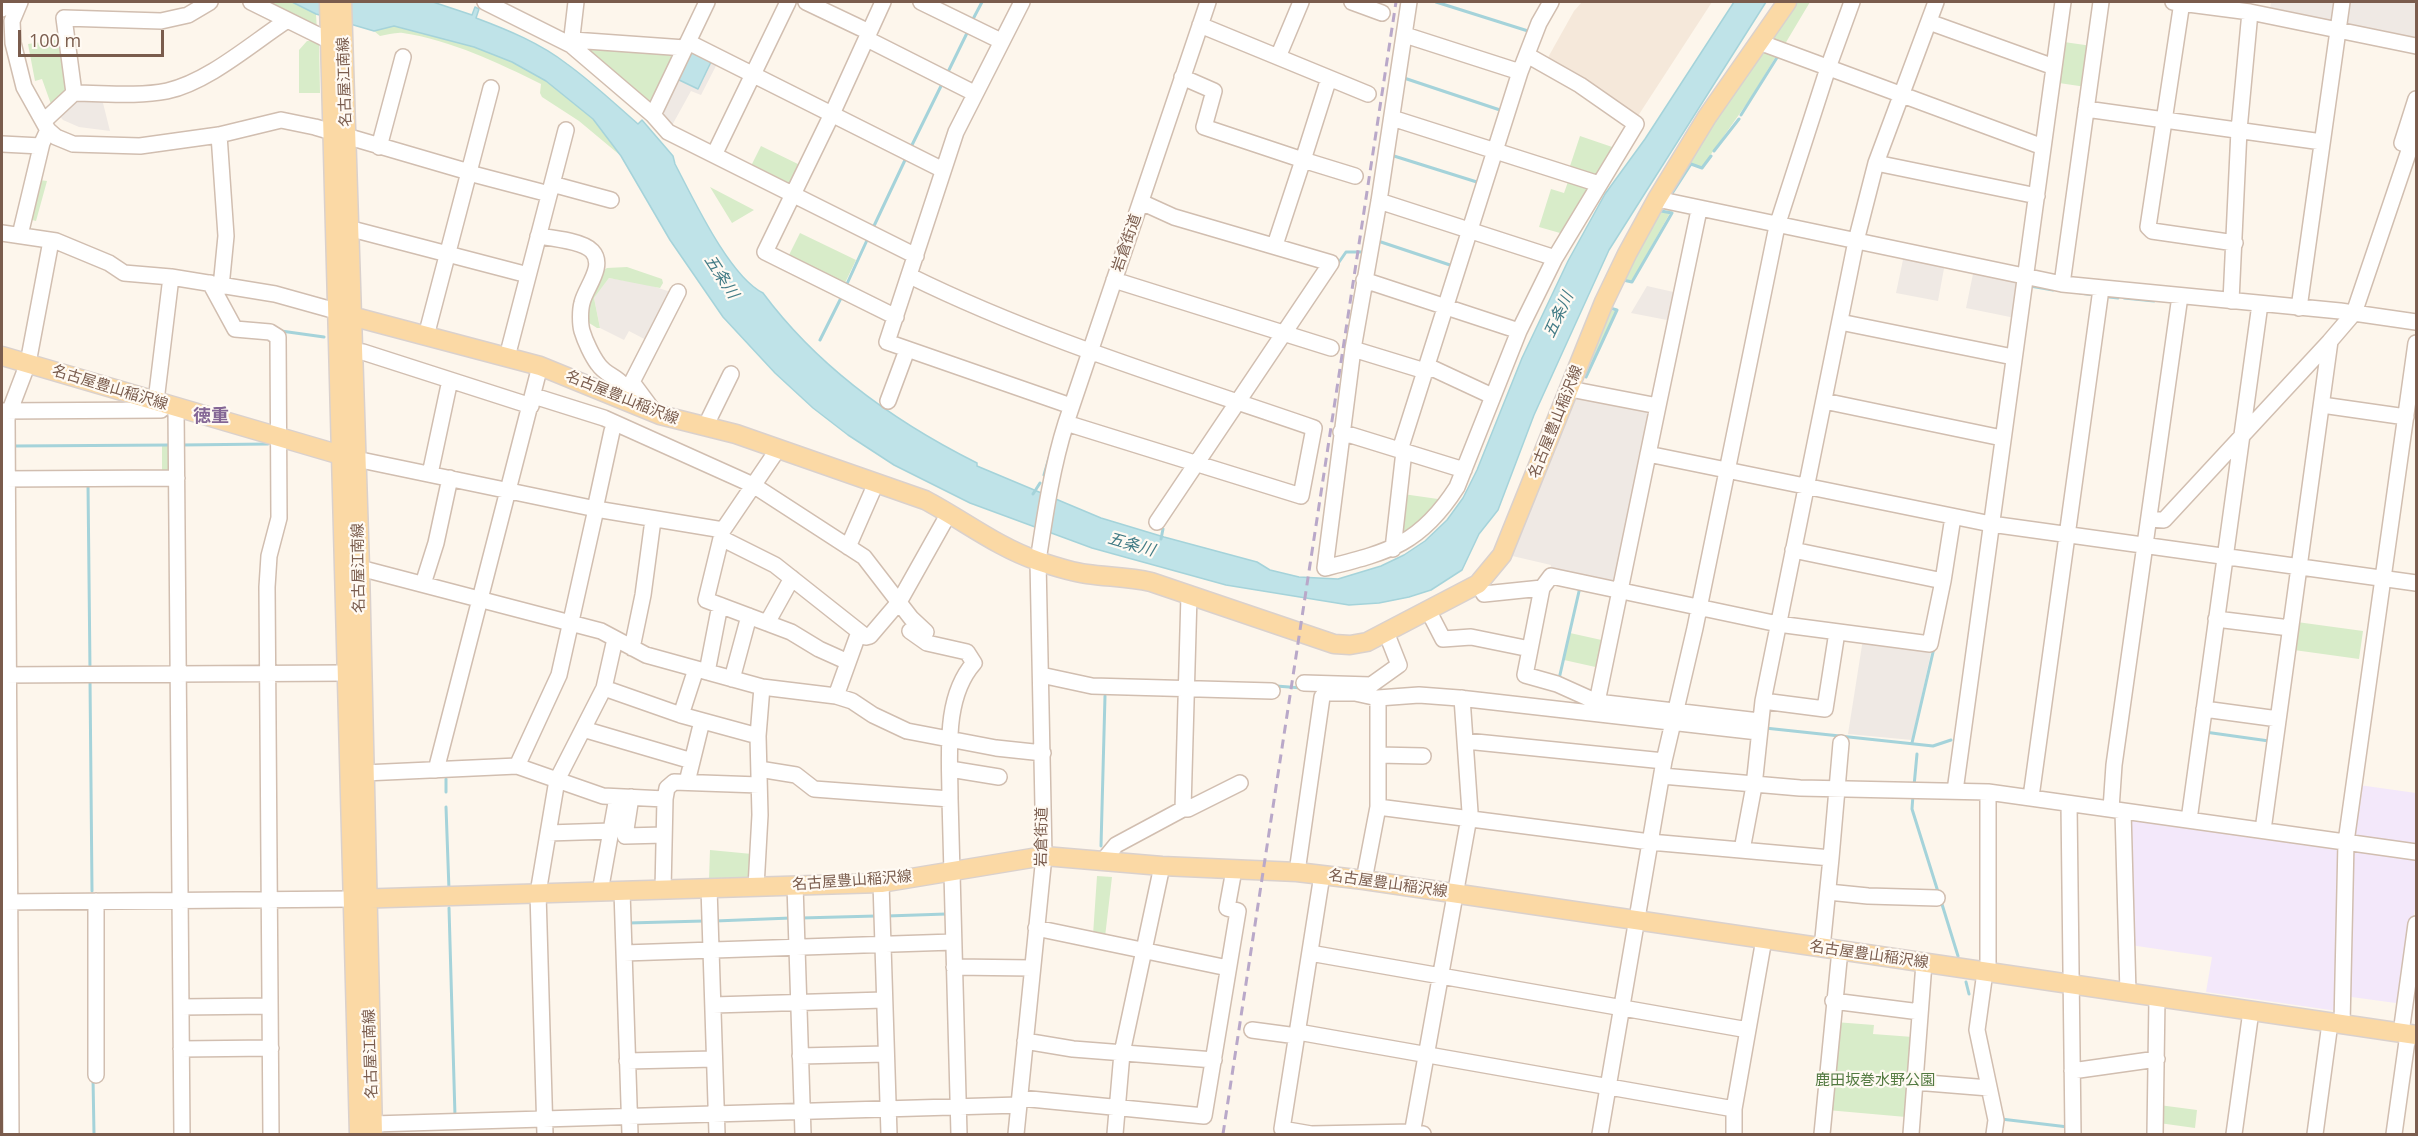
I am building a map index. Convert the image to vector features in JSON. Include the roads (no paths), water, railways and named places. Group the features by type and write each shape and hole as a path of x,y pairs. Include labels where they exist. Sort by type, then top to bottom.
{"main road":[{"name":"名古屋江南線","path":"329,2 334,35 339,134 349,458 360,568 364,773 360,899"},
{"name":"名古屋江南線","path":"334,35 342,2"},
{"name":"名古屋豊山稲沢線","path":"344,313 540,366 655,413 736,434 925,500 997,543 1038,561 1086,574 1127,577 1151,582 1334,644 1350,645 1367,642 1478,584 1507,546 1615,278 1657,199 1707,117 1787,2"},
{"name":"名古屋江南線","path":"339,134 348,228 344,313 352,351 348,673 369,1131"},
{"name":"名古屋豊山稲沢線","path":"2,356 349,458"},
{"name":"名古屋豊山稲沢線","path":"360,899 881,883 1044,856 1162,866 1297,872 2408,1034"}],"street":[{"path":"20,2 7,38 28,98 56,137 74,144 129,146 219,135 281,120 339,134 469,173 611,200"},
{"path":"20,236 46,126 74,93 64,18 161,21 188,15 210,2"},
{"path":"251,2 286,21 334,35"},
{"path":"485,2 572,42 654,115 668,132 916,256"},
{"path":"572,42 576,2"},
{"path":"654,115 690,46 707,2"},
{"path":"714,154 788,2"},
{"path":"806,2 974,93"},
{"path":"883,2 765,252 896,317"},
{"path":"921,2 1001,41"},
{"path":"1022,2 956,132 887,342 1071,406"},
{"name":"岩倉街道","path":"1016,1134 1044,856 1038,561 1041,539 1056,455 1071,406 1208,2"},
{"path":"1278,57 1301,2"},
{"path":"1352,2 1382,13"},
{"path":"1409,2 1379,201 1353,349 1325,568 1393,549 1440,512 1457,487 1519,331 1555,258 1636,124 1580,86 1527,56"},
{"path":"1393,549 1402,451 1425,371 1520,72 1539,23 1551,2"},
{"path":"1599,1134 1623,1008 1663,768 1699,607 1777,226 1828,68 1852,2"},
{"path":"1742,850 1754,786 1763,700 1856,242 1876,163 1936,2"},
{"path":"1954,791 2064,2"},
{"path":"2062,284 2101,2"},
{"path":"2235,243 2152,231 2148,227 2179,2 2250,12 2267,8 2337,30 2416,46"},
{"path":"2299,308 2342,2"},
{"path":"2231,301 2239,130 2250,12"},
{"path":"74,93 132,94 167,90 202,77 286,21"},
{"path":"1929,22 2054,66"},
{"path":"1200,25 1368,94"},
{"path":"1405,35 1520,72"},
{"path":"572,42 690,46 753,74 943,170"},
{"path":"1759,42 2043,147"},
{"path":"379,147 403,57"},
{"path":"1182,76 1214,90 1204,127 1355,176"},
{"path":"1275,245 1329,78"},
{"path":"426,336 491,88"},
{"path":"2347,312 2351,293 2416,99"},
{"path":"2086,109 2322,142"},
{"path":"1392,118 1599,184"},
{"path":"507,357 566,130"},
{"path":"2149,519 2164,520 2330,341 2347,312 2416,130"},
{"path":"219,135 226,236 215,285 235,329 270,332 278,337 279,518 269,556 267,587 272,1134"},
{"path":"2,144 41,146"},
{"path":"1876,163 2037,196"},
{"path":"1657,199 1699,210 2062,284 2347,312 2416,322"},
{"path":"1379,201 1555,258"},
{"path":"1141,202 1174,217 1331,263 1157,522"},
{"path":"1597,702 1699,210"},
{"path":"348,228 528,275"},
{"path":"2,233 51,241 109,263 124,273 171,277 275,294 344,313"},
{"path":"538,236 584,245 592,250 596,258 593,279 582,303 581,329 598,366 623,384 628,393 628,402"},
{"path":"11,1134 5,902 5,411 28,363 51,241"},
{"path":"910,276 952,297 1088,352 1314,428 1301,496 1066,423"},
{"path":"171,277 166,404 177,478 182,1134"},
{"path":"1114,280 1331,348"},
{"path":"1364,280 1519,331"},
{"path":"2031,797 2101,289"},
{"path":"655,413 633,381 678,292"},
{"path":"2128,993 2117,810 2112,781 2180,296"},
{"path":"2189,820 2260,304"},
{"path":"1839,322 2013,357"},
{"path":"2262,830 2330,341"},
{"path":"2314,1134 2336,1024 2346,842 2416,343"},
{"path":"1353,349 1425,371 1434,369 1492,396"},
{"path":"888,401 907,350"},
{"path":"352,351 363,352 450,380 604,418 751,488 864,557 917,637 927,643 967,652 974,663 965,673 957,693 950,739 951,872 959,1134"},
{"path":"436,770 540,366"},
{"path":"705,427 731,374"},
{"path":"430,474 450,380"},
{"path":"1570,389 1658,405"},
{"path":"1824,401 2002,438"},
{"path":"5,411 160,410 166,404"},
{"path":"2322,405 2406,417"},
{"path":"517,766 559,675 612,431"},
{"path":"1341,432 1464,470"},
{"path":"778,449 722,534 706,600 791,632 819,649 848,662"},
{"path":"1648,454 1991,524 2416,583"},
{"path":"349,458 722,534 775,565 866,637 870,636 895,606 950,513"},
{"path":"4,479 177,478"},
{"path":"423,585 436,543 450,478"},
{"path":"848,547 876,483"},
{"path":"1675,716 1597,702 1557,684 1525,675 1542,588 1551,576 1778,624 1930,644 1953,517"},
{"path":"632,648 643,595 653,520"},
{"path":"1793,550 1943,581"},
{"path":"360,568 601,631 646,655 732,679 762,687 836,696 852,701 873,715 907,731 996,748 1043,753"},
{"path":"766,623 792,578"},
{"path":"1478,584 1484,594 1542,588"},
{"path":"1183,809 1189,595"},
{"path":"681,715 701,670 720,605"},
{"path":"895,606 926,632"},
{"path":"1428,610 1443,639 1471,637 1530,649"},
{"path":"732,679 749,616"},
{"path":"2217,619 2290,628"},
{"path":"836,696 859,632"},
{"path":"1304,683 1371,685 1399,665 1386,632"},
{"path":"1763,700 1825,710 1837,632"},
{"path":"545,1127 538,894 557,780 604,688 615,639"},
{"path":"5,675 348,673"},
{"path":"1041,675 1092,686 1186,684 1273,687"},
{"path":"756,887 760,815 758,736 762,687"},
{"path":"604,688 681,715 758,736"},
{"path":"1297,872 1325,693 1355,693 1378,698 1419,695 1462,698 1675,716 1759,727"},
{"path":"1364,880 1378,807 1378,698"},
{"path":"1322,875 1282,1129 1311,1134 1416,1134 1426,1055 1469,818 1462,698"},
{"path":"2204,710 2278,719"},
{"path":"687,782 702,720"},
{"path":"583,729 692,760"},
{"path":"1466,741 1663,768 1754,786 1988,792 2416,852"},
{"path":"1822,1134 1833,1001 1828,892 1841,743"},
{"path":"1378,754 1423,756"},
{"path":"364,773 517,766 603,796 665,799"},
{"path":"759,769 796,775 814,789 950,799"},
{"path":"950,769 999,777"},
{"path":"663,890 667,788 674,782 759,785"},
{"path":"1102,862 1116,845 1183,809 1188,809 1239,783"},
{"path":"1988,792 1986,972 1977,1030 1996,1120 1994,1134"},
{"path":"600,892 611,831 624,797"},
{"path":"624,797 625,836 664,835"},
{"path":"2069,804 2073,1134"},
{"path":"1378,807 1650,842 1831,858"},
{"path":"548,833 611,831"},
{"path":"1115,1134 1122,1053 1162,866"},
{"path":"369,1131 545,1127 629,1117 958,1107 1019,1102 1118,1107 1204,1116 1238,911 1227,908 1234,870"},
{"path":"881,883 889,1134"},
{"path":"795,885 803,1134"},
{"path":"709,888 717,1134"},
{"path":"622,891 630,1134"},
{"path":"1828,892 1937,898"},
{"path":"5,902 360,899"},
{"path":"96,902 96,1075"},
{"path":"2394,1134 2408,1034 2416,924"},
{"path":"1036,928 1228,968"},
{"path":"1734,1134 1734,1109 1764,939"},
{"path":"624,952 953,942"},
{"path":"1310,953 1748,1030"},
{"path":"1911,1134 1924,963"},
{"path":"954,967 1032,968"},
{"path":"2155,1134 2157,998"},
{"path":"713,1005 884,1000"},
{"path":"1833,1001 1920,1012"},
{"path":"181,1007 270,1006"},
{"path":"2234,1134 2251,1011"},
{"path":"1252,1030 1298,1034 1734,1109"},
{"path":"1025,1041 1073,1049 1214,1060"},
{"path":"181,1049 271,1048"},
{"path":"800,1056 886,1054"},
{"path":"627,1061 714,1059"},
{"path":"2072,1071 2157,1059"},
{"path":"1915,1082 1989,1088"}],"water":[{"name":"五条川","path":"292,2 433,2 472,15 475,7 479,9 476,18 512,32 557,56 638,124 642,120 673,156 675,164 713,235 737,270 750,284 763,293 808,345 833,368 888,411 977,463 977,466 1101,518 1257,562 1270,570 1299,577 1338,579 1381,566 1404,555 1425,541 1447,520 1463,498 1477,470 1522,358 1568,261 1605,194 1645,139 1734,2 1766,2 1609,250 1534,415 1498,510 1479,534 1462,570 1431,590 1409,597 1379,603 1349,605 1226,585 1092,548 970,503 894,465 848,435 813,408 775,373 723,317 670,240 621,156 593,119 546,81 512,62 474,47 394,26 374,31 316,14"},
{"path":"689,50 711,62 698,89 675,78"}],"waterway":[{"path":"972,21 982,2"},
{"path":"1436,2 1528,31"},
{"path":"947,74 968,31"},
{"path":"1741,115 1778,56"},
{"path":"1404,78 1503,111"},
{"path":"911,147 942,84"},
{"path":"1714,151 1739,119"},
{"path":"1394,156 1480,183"},
{"path":"1671,195 1691,164 1702,168 1711,156"},
{"path":"873,228 906,158"},
{"path":"1622,283 1623,280 1632,282 1672,213 1662,210"},
{"path":"846,286 868,238"},
{"path":"1381,242 1453,266"},
{"path":"1337,265 1346,252 1365,252"},
{"path":"2030,286 2053,290"},
{"path":"2080,293 2094,295"},
{"path":"820,340 842,296"},
{"path":"2109,297 2118,298"},
{"path":"2124,298 2154,301"},
{"path":"1586,377 1617,310 1610,308"},
{"path":"281,331 324,337"},
{"path":"182,445 268,444"},
{"path":"14,446 170,445"},
{"path":"1044,475 1049,458"},
{"path":"1033,494 1040,483"},
{"path":"88,484 90,670"},
{"name":"五条川","path":"1161,539 1163,529"},
{"path":"1559,679 1580,587"},
{"path":"1912,743 1934,648"},
{"path":"90,679 92,891"},
{"path":"1276,686 1302,688"},
{"path":"1101,846 1105,696"},
{"path":"1765,728 1933,746 1951,740"},
{"path":"2205,732 2269,741"},
{"path":"1914,786 1917,754"},
{"path":"446,779 446,792"},
{"path":"1913,795 1912,809 1939,895"},
{"path":"446,807 449,890"},
{"path":"1941,901 1958,956"},
{"path":"449,908 455,1116"},
{"path":"887,916 946,914"},
{"path":"801,918 876,916"},
{"path":"715,921 791,918"},
{"path":"628,923 704,921"},
{"path":"1966,982 1969,994"},
{"path":"93,1078 94,1134"},
{"path":"2001,1119 2068,1127"}],"railway":[{"path":"1223,1134 1396,2"}],"district":[{"name":"徳重","path":"211,417"}],"park label":[{"name":"鹿田坂巻水野公園","path":"1875,1081"}]}
